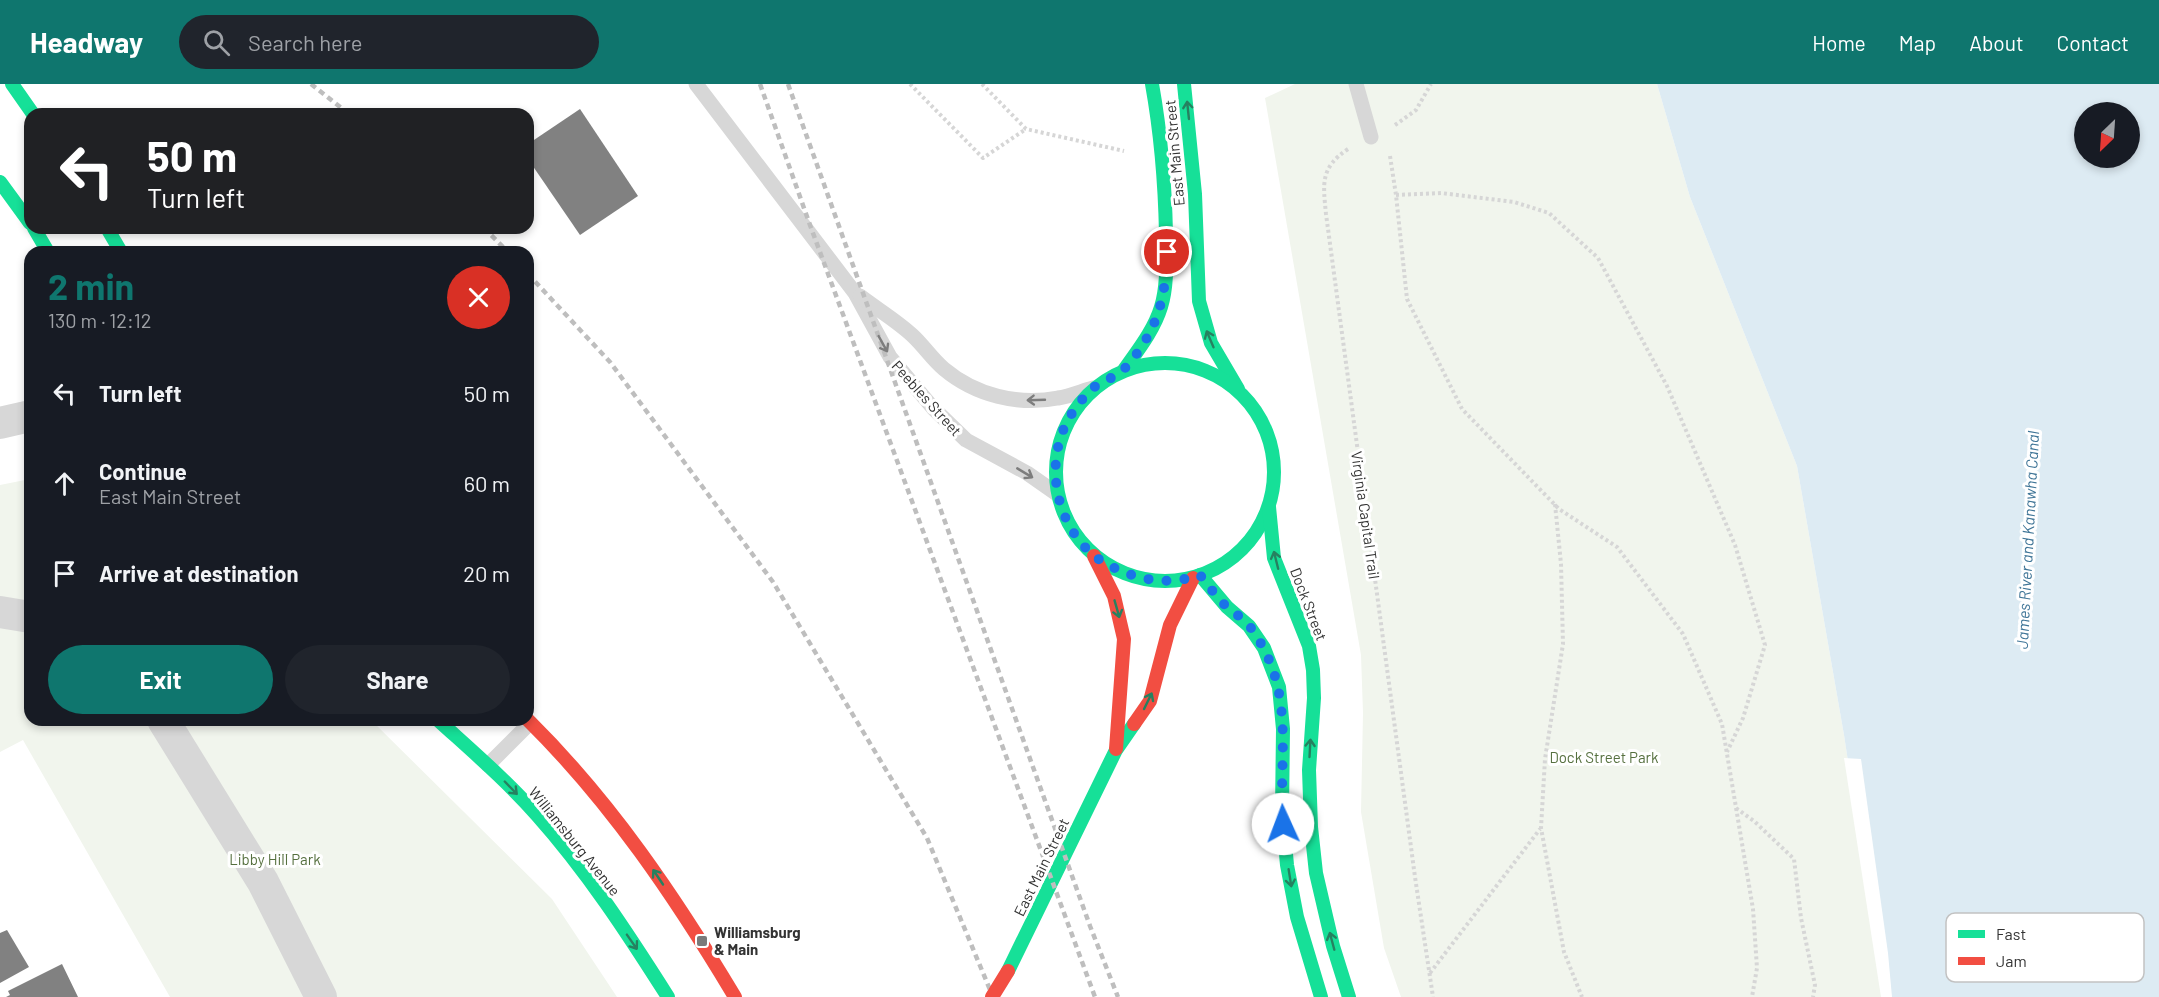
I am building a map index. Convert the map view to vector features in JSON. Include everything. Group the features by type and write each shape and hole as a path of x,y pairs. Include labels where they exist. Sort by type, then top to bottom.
{"main road":[{"path":"12,84 29,108"},
{"name":"East Main Street","path":"1124,370 1155,321 1166,279 1162,155 1152,84"},
{"name":"East Main Street","path":"1184,84 1195,194 1199,301 1211,343 1238,390"},
{"path":"0,182 24,215"},
{"path":"1172,362 1196,366 1218,376 1238,390 1255,410 1268,432 1274,457 1274,482 1269,507 1260,527 1248,544 1232,559 1197,576 1172,581 1152,580 1121,571 1094,556 1071,528 1061,509 1057,494 1055,465 1060,436 1074,410 1093,388 1124,370 1148,363 1172,362"},
{"name":"Dock Street","path":"1269,507 1274,558 1309,646 1313,670 1310,782 1311,827 1316,873 1333,946 1349,997"},
{"name":"East Main Street","path":"1094,556 1114,596 1124,639 1116,750"},
{"path":"1197,576 1249,626 1264,648 1279,687 1283,729 1282,811 1287,865 1297,917 1321,997"},
{"name":"East Main Street","path":"993,997 1008,971 1116,750 1150,701 1167,635 1197,576"},
{"name":"Williamsburg Avenue","path":"445,726 488,765 537,815 564,848 668,997"},
{"path":"534,726 586,782 629,834 702,941 735,997"}],"street":[{"path":"0,423 24,417"},
{"path":"0,612 24,616"},
{"path":"167,726 262,882 321,997"}],"lane":[{"name":"Peebles Street","path":"696,84 855,293 890,357 933,408 966,440 1027,473 1057,494"},
{"path":"1356,84 1371,137"},
{"name":"Peebles Street","path":"855,293 912,335 943,369 963,383 984,392 1009,399 1033,400 1057,398 1093,388"},
{"path":"488,765 524,726"}],"path":[{"path":"910,84 984,158 1026,129"},
{"path":"982,84 1026,129 1124,151"},
{"name":"Virginia Capital Trail","path":"1431,84 1416,110 1399,123 1346,150 1329,165 1325,174 1325,198 1433,997"},
{"path":"1385,130 1396,195 1407,299 1462,410 1555,504 1617,547 1683,634 1722,724 1753,909 1757,968 1752,997"},
{"path":"1396,195 1441,193 1514,202 1540,210 1549,213 1598,258 1667,387 1735,545 1765,645 1743,718 1727,753"},
{"path":"1555,504 1561,564 1563,644 1545,759 1540,828 1564,952 1582,997"},
{"path":"1736,808 1754,821 1794,859 1801,918 1815,985 1813,997"},
{"path":"1430,973 1540,828"}],"green space":[{"name":"Dock Street Park","path":"1295,84 1657,84 1690,197 1797,466 1844,735 1884,997 1401,997 1384,948 1361,812 1363,713 1361,655 1265,98"},
{"name":"Libby Hill Park","path":"24,480 24,726 377,726 552,899 617,997 170,997 23,740 0,752 0,485"}],"water":[{"name":"James River and Kanawha Canal","path":"1657,84 2159,84 2159,997 1884,997 1844,735 1797,466 1690,197"}],"pier":[{"path":"1844,758 1861,759 1892,997 1881,997"}],"building":[{"path":"580,109 638,196 580,235 534,168 534,140"},
{"path":"7,930 29,967 0,983 0,933"},
{"path":"62,964 78,997 6,997 10,995 8,991"}],"railway":[{"path":"311,84 341,108"},
{"path":"760,84 1095,997"},
{"path":"788,84 1090,926 1118,997"},
{"path":"490,234 502,246"},
{"path":"534,280 610,362 773,582 927,838 993,997"}],"traffic: fast":[{"path":"12,84 29,108"},
{"path":"1124,370 1154,324 1161,307 1166,280 1164,178 1152,84"},
{"path":"1184,84 1195,194 1199,301 1211,343 1238,389"},
{"path":"0,182 24,215"},
{"path":"38,234 44,246"},
{"path":"110,234 118,246"},
{"path":"1154,363 1176,363 1197,367 1217,376 1234,387 1250,403 1270,440 1274,472 1270,504 1266,514 1256,533 1234,557 1197,577 1176,581 1154,581 1133,577 1113,568 1096,557 1080,541 1060,504 1056,483 1056,461 1060,440 1069,420 1080,403 1096,387 1133,367 1154,363"},
{"path":"1269,507 1274,558 1309,646 1313,670 1314,698 1309,770 1311,827 1316,873 1333,946 1349,997"},
{"path":"1200,575 1227,607 1249,626 1264,648 1279,687 1283,729 1282,811 1287,865 1297,917 1321,997"},
{"path":"1008,971 1116,750 1134,724"},
{"path":"445,726 514,790 555,836 606,903 668,997"}],"traffic: jam":[{"path":"1094,556 1114,596 1124,639 1116,749"},
{"path":"1134,724 1150,701 1170,625 1193,578"},
{"path":"534,726 587,784 640,852 689,923 735,997"},
{"path":"992,997 1008,971"}],"place":[{"name":"Williamsburg & Main","path":"702,941"}],"route":[{"path":"1167,252 1166,279 1161,307 1147,337 1124,370 1093,388 1074,410 1060,436 1055,465 1057,494 1067,522 1094,556 1131,575 1152,580 1172,581 1200,575 1218,598 1249,626 1264,648 1279,687 1283,729 1283,824"}]}
